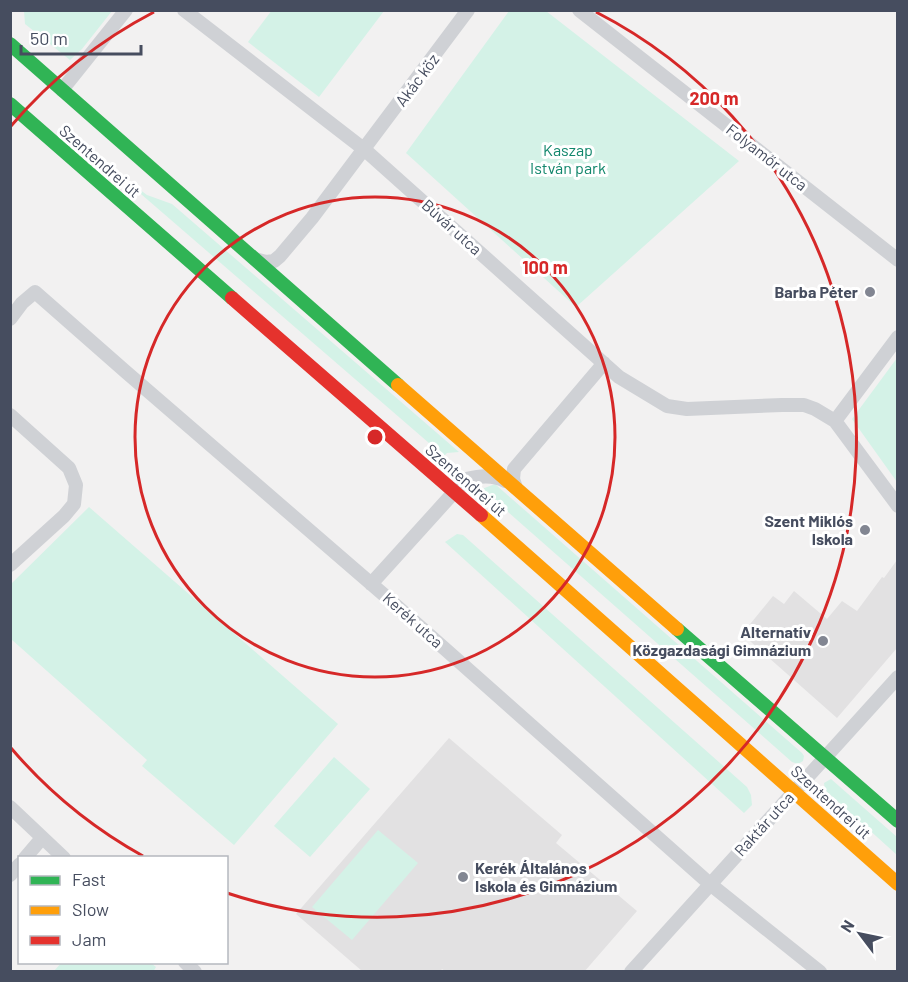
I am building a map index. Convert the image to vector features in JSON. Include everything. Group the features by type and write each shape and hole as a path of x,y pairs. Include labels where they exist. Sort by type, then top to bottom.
{"main road":[{"name":"Szentendrei út","path":"10,44 897,821"},
{"name":"Szentendrei út","path":"10,104 454,491 897,884"},
{"path":"10,122 39,130"}],"street":[{"path":"62,90 126,10"},
{"name":"Akác köz","path":"249,255 258,260 274,261 280,256 365,150 468,10"},
{"name":"Folyamőr utca","path":"579,10 897,260"},
{"name":"Búvár utca","path":"190,12 365,150 619,377 667,406 687,409 804,405 816,409 835,421"},
{"name":"Kerék utca","path":"10,319 22,303 35,292 371,584 710,884 820,972"},
{"path":"897,337 835,421 897,506"},
{"path":"516,488 513,479 514,469 604,363"},
{"path":"10,415 69,468 76,485 74,504 10,565"},
{"path":"371,584 466,479 481,476 500,478 516,488"},
{"name":"Raktár utca","path":"631,972 897,678"},
{"path":"10,807 62,856"},
{"path":"27,856 42,838"}],"shaded area":[{"name":"Alternatív Közgazdasági Gimnázium","path":"897,560 897,648 837,718 742,634 773,596 784,604 794,591 827,619 842,601 857,611"},
{"name":"Kerék Általános Iskola és Gimnázium","path":"449,738 562,835 556,843 637,911 584,972 446,972 442,969 440,972 362,971 296,914"}],"green space":[{"path":"24,10 112,11 82,49 70,60 25,24"},
{"path":"272,10 384,11 319,97 248,42"},
{"name":"Kaszap István park","path":"509,11 546,11 739,161 576,307 406,153"},
{"path":"135,186 147,195 172,204 459,452 447,453 444,456 134,188"},
{"path":"897,358 897,482 852,419"},
{"path":"495,484 802,753 803,761 798,764 792,762 482,489"},
{"path":"89,507 338,724 234,845 142,766 147,760 11,639 11,584"},
{"path":"457,534 463,535 747,787 752,805 744,813 445,542"},
{"path":"334,757 370,789 310,857 274,826"},
{"path":"831,779 897,837 897,855 825,790 824,783"},
{"path":"378,830 418,863 352,940 312,907"},
{"path":"60,964 152,964 156,967 153,972 54,971"}],"traffic: fast":[{"path":"10,44 398,385"},
{"path":"10,104 232,298"},
{"path":"677,629 898,821"}],"traffic: slow":[{"path":"398,385 677,629"},
{"path":"481,515 898,884"}],"traffic: jam":[{"path":"232,298 481,515"}],"place":[{"name":"Barba Péter","path":"870,292"},
{"name":"Szent Miklós Iskola","path":"865,530"},
{"name":"Alternatív Közgazdasági Gimnázium","path":"823,641"},
{"name":"Kerék Általános Iskola és Gimnázium","path":"463,877"}]}
